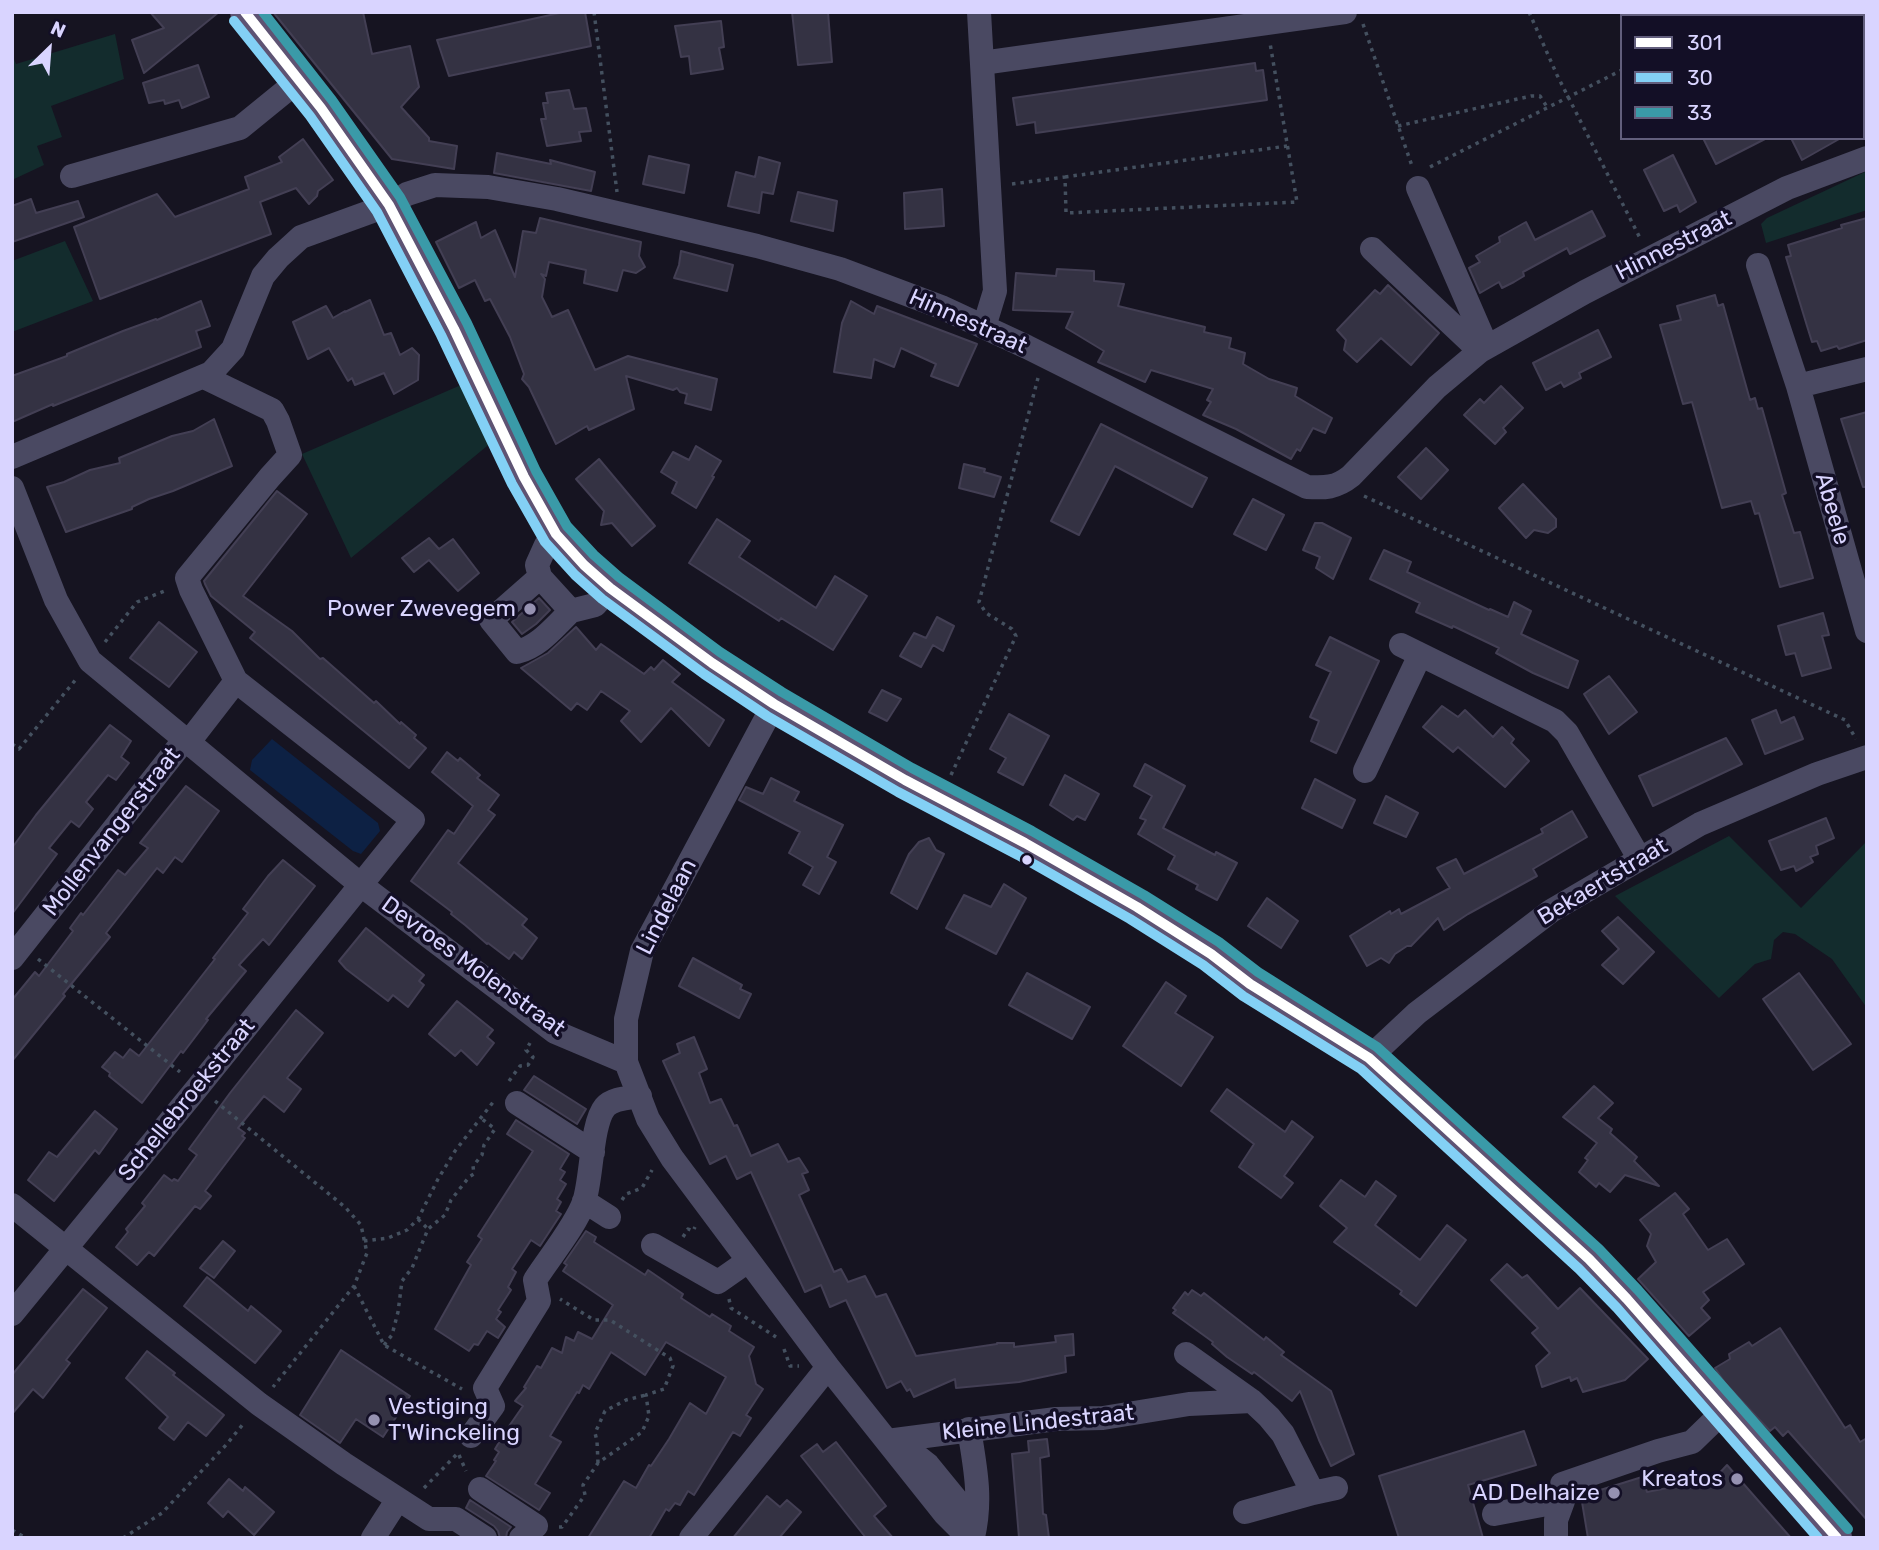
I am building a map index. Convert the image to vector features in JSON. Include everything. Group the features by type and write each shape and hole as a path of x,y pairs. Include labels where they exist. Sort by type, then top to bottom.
{"main road":[{"path":"244,12 321,108 389,205 454,329 524,477 556,534 584,565 712,663 774,704 1137,907 1211,954 1250,984 1369,1058 1589,1259 1836,1538"}],"street":[{"path":"979,12 995,291 984,327"},
{"path":"982,63 1345,12"},
{"path":"72,176 240,128 299,80"},
{"name":"Hinnestraat","path":"204,377 233,349 263,276 301,237 435,185 502,190 556,199 757,246 840,269 942,307 1307,487 1327,488 1340,485 1351,476 1437,387 1484,349 1585,292 1787,188 1867,158"},
{"path":"1417,181 1484,349"},
{"path":"1372,249 1484,349"},
{"name":"Abeele","path":"1758,265 1798,386 1867,631"},
{"path":"1798,386 1867,369"},
{"path":"12,457 204,377 272,410 290,455 187,578 236,681 186,741"},
{"name":"Devroes Molenstraat","path":"12,488 56,600 90,661 361,886 542,1023 555,1032 626,1062"},
{"path":"556,534 546,545 537,565 540,577 571,611"},
{"path":"540,577 491,620 517,652 540,641 571,611 595,605 610,587"},
{"path":"1366,771 1410,650 1555,721 1567,733 1639,858"},
{"name":"Devroes Molenstraat","path":"236,681 413,820 361,886"},
{"name":"Lindelaan","path":"774,704 642,951 626,1019 626,1062 649,1119 665,1147 708,1207 887,1441 909,1450 928,1465 959,1503 971,1538"},
{"name":"Mollenvangerstraat","path":"17,952 186,741"},
{"name":"Bekaertstraat","path":"1369,1058 1417,1013 1551,911 1700,824 1864,752"},
{"name":"Schellebroekstraat","path":"12,1314 361,886"},
{"path":"508,1093 593,1152"},
{"path":"471,1436 493,1406 485,1388 539,1301 536,1280 584,1201 598,1122 604,1108 613,1101 640,1097"},
{"path":"584,1201 609,1217"},
{"path":"12,1205 259,1404 429,1519 456,1518 485,1538"},
{"path":"663,1251 723,1286 748,1261"},
{"path":"1186,1354 1252,1401 1269,1417 1324,1490 1245,1512"},
{"path":"691,1538 828,1367"},
{"path":"1189,1404 1200,1380 1210,1371"},
{"name":"Kleine Lindestraat","path":"887,1441 1056,1419 1103,1418 1189,1404 1252,1401"},
{"path":"1556,1538 1556,1520 1563,1501 1562,1484 1692,1442 1724,1411"},
{"name":"Lindelaan","path":"969,1429 978,1489 978,1517 971,1538"},
{"path":"480,1489 528,1532"},
{"path":"1494,1514 1563,1501"},
{"path":"373,1538 403,1502"}],"path":[{"path":"594,12 620,215"},
{"path":"1359,12 1417,181 1547,107 1620,71"},
{"path":"1529,12 1568,97 1650,258"},
{"path":"1065,177 1066,213 1297,202 1267,23"},
{"path":"1398,126 1531,96 1541,96 1547,107"},
{"path":"989,187 1287,146"},
{"path":"940,798 1016,636 1012,629 986,613 979,602 1044,355"},
{"path":"1340,485 1845,720 1864,752"},
{"path":"12,744 19,749 136,602 187,578"},
{"path":"17,952 198,1087 345,1207 361,1225 367,1253 354,1286 226,1445 162,1513 123,1538"},
{"path":"364,1241 388,1238 407,1230 418,1219 455,1151 482,1118 508,1093 520,1066 528,1065 533,1057 526,1050 542,1023"},
{"path":"384,1345 392,1335 398,1312 401,1281 412,1268 428,1229 445,1215 451,1200 474,1174 473,1166 482,1155 484,1145 495,1129 482,1118"},
{"path":"609,1217 626,1194 642,1188 665,1147"},
{"path":"663,1251 688,1228 693,1231 708,1207"},
{"path":"418,1219 428,1229"},
{"path":"537,1285 594,1320 610,1320 670,1357 673,1366 664,1389 605,1411 595,1433 598,1463"},
{"path":"354,1286 384,1345 493,1406"},
{"path":"723,1286 731,1308 782,1341 790,1366 828,1367"},
{"path":"528,1532 562,1527 586,1495 583,1485 598,1463 642,1432 649,1416 646,1395"},
{"path":"403,1502 467,1445 471,1436"},
{"path":"12,1530 26,1538"}],"green space":[{"path":"115,34 124,79 51,106 62,137 37,146 44,165 12,180 12,54 16,64"},
{"path":"1867,171 1867,210 1766,243 1761,224 1767,218"},
{"path":"65,241 93,301 12,332 12,261"},
{"path":"461,385 492,442 351,558 302,454"},
{"path":"1729,836 1801,908 1867,841 1867,1008 1832,959 1795,934 1783,932 1774,940 1771,959 1755,964 1719,998 1615,896"}],"water":[{"path":"272,739 378,823 380,831 361,854 353,851 250,770 252,760"}],"building":[{"path":"150,12 219,12 144,73 132,40 164,28"},
{"path":"273,12 363,12 372,54 410,46 419,87 401,107 429,141 457,146 454,169 392,159"},
{"path":"564,12 585,12 591,46 449,76 437,40"},
{"path":"792,12 828,12 832,62 798,65"},
{"path":"721,21 724,47 719,48 723,69 691,74 689,56 681,57 675,26"},
{"path":"1255,63 1256,71 1263,70 1267,100 1036,133 1035,122 1017,125 1013,98"},
{"path":"198,65 209,97 182,108 179,100 165,104 164,100 149,103 143,83"},
{"path":"569,90 574,109 586,108 591,131 579,132 581,141 547,146 541,119 546,119 543,103 548,103 546,93"},
{"path":"303,139 333,180 318,191 309,204 296,188 260,202 271,234 100,299 74,227 157,194 175,217 249,189 245,177 282,162 279,157"},
{"path":"1704,140 1763,140 1716,164"},
{"path":"1792,140 1837,140 1802,160"},
{"path":"497,153 551,164 550,160 595,172 591,191 494,173"},
{"path":"1673,155 1696,202 1680,212 1677,205 1664,211 1644,170"},
{"path":"649,156 689,165 684,193 643,184"},
{"path":"759,157 780,163 773,194 762,192 759,213 728,206 736,172 755,177"},
{"path":"942,189 944,226 905,229 904,193"},
{"path":"798,192 837,201 833,231 791,221"},
{"path":"31,199 36,213 78,201 84,217 12,242 12,206"},
{"path":"1592,211 1605,236 1570,254 1567,248 1523,272 1524,276 1514,282 1502,288 1499,282 1480,293 1469,268 1480,262 1476,256 1500,242 1499,237 1526,222 1535,240"},
{"path":"540,218 641,242 639,256 645,267 636,273 623,270 617,291 584,283 586,270 549,262 546,276 541,274 545,279 542,297 552,317 568,310 595,370 628,356 717,379 711,410 685,403 687,394 677,388 673,390 626,376 634,409 589,430 587,426 556,444 529,387 522,379 524,374 510,337 490,299 485,301 475,280 459,288 436,242 476,222 481,238 495,230 515,277 523,231 536,233"},
{"path":"1867,218 1867,340 1839,349 1837,346 1821,351 1817,341 1812,342 1807,326 1786,257 1791,256 1788,245"},
{"path":"681,251 733,265 727,291 674,278"},
{"path":"1057,269 1094,271 1094,281 1124,284 1118,306 1205,327 1204,332 1231,338 1229,348 1245,353 1243,364 1269,379 1297,388 1295,396 1332,418 1325,433 1313,428 1300,451 1297,449 1291,459 1236,429 1203,415 1211,402 1207,400 1213,389 1151,370 1145,382 1098,362 1104,351 1066,328 1073,312 1013,310 1016,273 1056,276"},
{"path":"1388,285 1439,333 1411,365 1381,338 1357,362 1344,350 1346,340 1337,330 1375,290 1380,294"},
{"path":"1715,295 1718,306 1723,304 1750,400 1755,398 1758,409 1762,408 1786,493 1782,495 1794,533 1800,532 1813,578 1780,587 1759,513 1755,514 1751,501 1722,508 1692,402 1683,404 1660,325 1681,320 1677,306"},
{"path":"370,300 384,335 391,333 400,355 412,348 419,355 418,380 394,394 384,373 355,385 352,378 348,381 329,348 308,359 293,322 326,306 333,318"},
{"path":"201,301 210,326 196,331 201,347 12,422 12,376"},
{"path":"851,301 874,314 877,306 977,344 958,386 931,376 936,364 901,348 894,367 874,359 871,378 834,372 842,323"},
{"path":"1598,330 1611,357 1579,373 1581,378 1564,387 1561,382 1546,390 1533,363"},
{"path":"1501,386 1523,408 1503,428 1506,432 1495,444 1464,415 1480,399 1484,403"},
{"path":"1867,412 1867,487 1863,487 1841,419"},
{"path":"214,419 232,466 149,499 132,509 66,532 47,487 90,470 120,463 119,458 172,436 193,431"},
{"path":"1101,424 1207,478 1192,507 1115,466 1079,535 1051,521"},
{"path":"696,446 721,461 696,508 672,493 677,482 661,472 673,452 689,460"},
{"path":"1426,448 1448,470 1421,499 1398,477"},
{"path":"599,459 655,526 632,546 612,523 601,525 604,511 576,479"},
{"path":"964,464 985,469 984,472 1001,477 994,497 959,488"},
{"path":"1523,484 1556,519 1556,527 1548,533 1534,530 1526,538 1499,508"},
{"path":"277,491 307,514 243,596 292,631 320,659 323,658 374,703 376,701 416,735 414,738 426,748 409,768 250,638 255,632 211,596 205,584 204,581"},
{"path":"1253,499 1284,515 1266,550 1234,534"},
{"path":"717,519 750,541 739,557 816,608 835,576 867,596 833,650 781,618 779,621 689,563"},
{"path":"1315,523 1322,523 1351,538 1333,579 1316,568 1320,557 1303,550"},
{"path":"429,538 439,549 453,539 479,573 458,591 429,560 414,572 402,558"},
{"path":"1384,550 1411,562 1407,572 1489,610 1508,617 1514,602 1531,611 1521,634 1578,661 1568,688 1496,653 1499,648 1416,612 1420,603 1370,579"},
{"path":"539,598 550,610 522,634 512,622"},
{"path":"1823,613 1829,635 1822,636 1831,668 1802,676 1795,653 1786,655 1778,626"},
{"path":"937,617 954,626 943,651 933,645 921,667 900,656 914,633 926,638"},
{"path":"159,622 197,652 169,687 130,658"},
{"path":"576,627 596,650 601,644 644,674 651,667 654,670 663,660 680,674 672,682 724,720 709,746 671,708 641,742 621,721 630,711 601,691 587,710 577,703 571,710 521,668 548,653"},
{"path":"1330,637 1379,661 1336,753 1311,741 1319,721 1310,717 1331,672 1316,665"},
{"path":"1609,676 1637,712 1609,734 1584,694"},
{"path":"882,690 901,699 887,721 869,712"},
{"path":"1442,706 1458,717 1465,710 1493,737 1502,727 1514,739 1511,743 1529,761 1505,787 1458,747 1453,752 1423,727"},
{"path":"1776,710 1781,723 1794,717 1803,739 1765,754 1752,720"},
{"path":"1009,714 1049,736 1023,785 998,772 1006,758 990,749"},
{"path":"110,725 131,741 121,757 129,763 116,780 108,775 86,802 93,809 79,827 71,821 49,848 57,854 12,914 12,848"},
{"path":"1726,738 1742,764 1653,806 1639,776"},
{"path":"447,752 458,761 460,758 480,775 477,778 499,795 488,810 495,815 458,863 527,919 522,925 537,938 522,959 514,952 509,959 487,944 451,914 452,912 411,881 448,830 454,834 473,806 432,772"},
{"path":"1145,764 1185,786 1163,828 1215,855 1216,852 1237,863 1217,900 1196,889 1198,885 1168,869 1175,856 1138,834 1146,820 1140,818 1152,796 1134,786"},
{"path":"1065,775 1099,794 1085,820 1077,816 1073,820 1050,805"},
{"path":"771,778 799,792 794,801 843,825 827,857 836,862 819,894 803,885 813,867 789,853 800,832 739,800 746,787 763,794"},
{"path":"1315,779 1355,800 1342,828 1302,808"},
{"path":"186,786 219,811 182,862 175,857 163,873 157,868 106,933 110,937 12,1061 12,1000 35,972 39,976 73,931 70,928 81,913 83,915 118,870 125,875 148,848 140,843"},
{"path":"1386,796 1418,813 1406,837 1374,823"},
{"path":"1572,811 1587,837 1533,869 1537,876 1444,930 1438,918 1411,946 1395,954 1389,963 1381,958 1367,966 1350,936 1390,911 1391,914 1399,909 1401,914 1450,888 1437,868 1456,859 1464,874 1543,833 1541,829"},
{"path":"1826,818 1834,838 1816,846 1818,854 1810,857 1813,862 1796,871 1794,866 1781,870 1769,841"},
{"path":"929,838 936,850 944,854 917,909 891,893 909,854 919,842"},
{"path":"283,860 315,886 269,945 263,939 239,965 246,971 142,1103 102,1067 115,1052 123,1058 130,1049 139,1056 215,959 213,958 248,913 243,909"},
{"path":"1004,884 1026,898 996,954 946,928 964,895 991,907"},
{"path":"1267,898 1298,921 1281,948 1248,926"},
{"path":"1618,917 1654,952 1623,984 1602,965 1619,949 1602,931"},
{"path":"366,928 424,975 419,981 424,985 408,1007 393,995 388,1001 339,961"},
{"path":"693,958 742,985 740,989 751,994 739,1018 679,986"},
{"path":"1027,973 1090,1007 1072,1039 1009,1005"},
{"path":"1799,973 1851,1044 1813,1070 1763,999"},
{"path":"1166,982 1186,996 1175,1013 1213,1037 1181,1086 1123,1046"},
{"path":"457,1001 493,1030 487,1037 494,1043 477,1065 461,1050 455,1056 429,1034"},
{"path":"296,1010 323,1033 287,1078 301,1089 284,1112 264,1096 238,1128 245,1133 242,1136 245,1138 205,1191 211,1196 200,1209 195,1206 154,1256 149,1252 137,1265 116,1247 128,1232 126,1229 145,1206 142,1203 164,1175 172,1181 178,1181 197,1155 189,1149"},
{"path":"694,1037 707,1069 699,1073 710,1103 721,1099 751,1156 778,1144 788,1162 799,1158 808,1172 802,1174 809,1190 799,1195 834,1272 841,1269 848,1282 865,1276 876,1297 886,1294 916,1356 997,1343 1014,1343 1014,1347 1056,1342 1055,1336 1073,1334 1074,1355 1065,1356 1066,1372 1019,1382 956,1388 955,1379 914,1397 901,1381 887,1388 846,1300 830,1307 821,1285 805,1292 751,1172 737,1179 726,1156 710,1164 663,1061 680,1053 677,1044"},
{"path":"534,1076 586,1109 577,1124 524,1090"},
{"path":"1594,1086 1613,1103 1598,1118 1612,1129 1610,1133 1637,1157 1634,1161 1659,1186 1625,1175 1610,1192 1599,1183 1596,1187 1579,1172 1588,1160 1585,1158 1597,1143 1563,1117"},
{"path":"1227,1089 1285,1132 1292,1121 1313,1137 1284,1176 1293,1183 1281,1198 1239,1167 1254,1144 1211,1111"},
{"path":"95,1111 117,1129 99,1154 95,1150 54,1201 28,1180 49,1152 57,1157"},
{"path":"516,1120 569,1154 560,1169 565,1172 560,1180 566,1184 557,1199 561,1202 556,1211 561,1214 540,1246 531,1240 512,1269 516,1272 508,1287 511,1290 498,1310 501,1312 496,1319 505,1327 498,1338 487,1331 478,1345 474,1344 469,1351 435,1329 471,1265 467,1262 482,1239 478,1236 533,1151 507,1134"},
{"path":"1341,1180 1365,1197 1376,1181 1396,1196 1375,1225 1420,1260 1447,1225 1466,1240 1416,1306 1400,1294 1402,1291 1334,1242 1347,1228 1320,1206"},
{"path":"1675,1193 1689,1209 1683,1214 1708,1250 1727,1239 1744,1264 1703,1292 1709,1300 1701,1308 1710,1318 1689,1336 1638,1279 1656,1262 1647,1246 1651,1234 1640,1220"},
{"path":"586,1231 596,1237 594,1242 645,1275 648,1270 683,1294 681,1298 710,1317 712,1314 731,1326 729,1331 754,1347 749,1356 756,1384 763,1389 746,1415 751,1418 740,1436 733,1432 694,1495 688,1491 680,1505 675,1503 669,1511 666,1509 649,1538 588,1538 624,1481 636,1488 690,1403 706,1414 726,1377 666,1342 645,1375 611,1352 589,1389 583,1385 579,1393 577,1392 550,1436 561,1442 535,1484 550,1493 539,1510 486,1476 499,1452 495,1449 523,1406 515,1401 526,1388 524,1387 537,1366 541,1368 552,1348 562,1353 566,1337 574,1341 578,1332 592,1339 613,1305 563,1271 567,1265 564,1263"},
{"path":"223,1241 235,1251 214,1278 200,1268"},
{"path":"1507,1264 1522,1278 1527,1275 1558,1309 1580,1288 1648,1359 1625,1380 1583,1392 1577,1378 1571,1381 1570,1377 1542,1387 1536,1366 1550,1353 1532,1333 1538,1328 1491,1280"},
{"path":"207,1277 248,1311 251,1306 281,1331 255,1363 184,1306"},
{"path":"83,1289 107,1308 66,1360 70,1363 43,1398 33,1389 12,1414 12,1375"},
{"path":"1192,1290 1201,1296 1204,1293 1264,1340 1266,1337 1284,1352 1281,1355 1331,1391 1354,1454 1331,1466 1300,1391 1292,1401 1254,1372 1252,1374 1227,1357 1213,1342 1173,1313 1176,1310 1173,1308 1185,1292 1188,1295"},
{"path":"1780,1328 1845,1428 1850,1425 1860,1442 1867,1438 1867,1520 1788,1431 1783,1436 1775,1427 1770,1431 1725,1383 1715,1368 1730,1359 1729,1354 1749,1342 1752,1346"},
{"path":"341,1350 410,1396 383,1437 356,1419 340,1443 300,1415"},
{"path":"147,1351 224,1415 206,1436 188,1422 174,1440 159,1428 168,1417 126,1378"},
{"path":"1524,1431 1536,1465 1468,1485 1483,1538 1399,1538 1379,1476"},
{"path":"1047,1439 1049,1456 1040,1458 1043,1514 1046,1515 1049,1538 1019,1538 1012,1454 1029,1452 1028,1441"},
{"path":"836,1442 886,1506 874,1516 893,1538 866,1538 801,1456 817,1444 823,1452"},
{"path":"1727,1465 1791,1538 1588,1538 1581,1496 1642,1477 1647,1492 1714,1479"},
{"path":"229,1479 243,1491 245,1487 274,1512 254,1535 228,1511 223,1517 208,1503"},
{"path":"767,1496 780,1507 787,1500 801,1512 779,1538 733,1538"},
{"path":"470,1500 511,1527 506,1538 500,1538 494,1526 466,1508"}],"transit line":[{"name":"301","path":"245,12 321,108 389,205 454,329 524,477 556,534 584,565 610,588 712,663 774,704 905,780 1025,843 1137,907 1211,954 1250,984 1369,1058 1589,1259 1837,1538"},
{"name":"33","path":"263,12 332,100 400,197 467,323 536,471 567,526 594,555 619,577 720,652 782,692 912,768 1032,831 1144,895 1219,942 1258,972 1377,1047 1599,1249 1848,1529"},
{"name":"30","path":"234,21 310,116 377,212 441,335 512,484 545,542 575,575 602,599 704,674 767,716 898,792 1018,855 1130,919 1203,965 1243,996 1361,1069 1579,1269 1617,1308 1818,1538"}],"place":[{"name":"Power Zwevegem","path":"530,609"},
{"name":"Vestiging T'Winckeling","path":"374,1420"},
{"name":"Kreatos","path":"1737,1479"},
{"name":"AD Delhaize","path":"1614,1493"}]}
